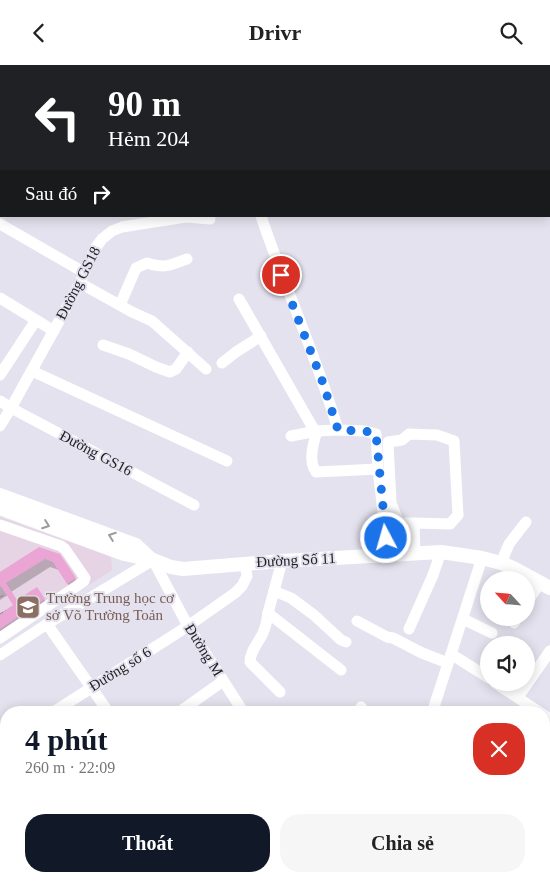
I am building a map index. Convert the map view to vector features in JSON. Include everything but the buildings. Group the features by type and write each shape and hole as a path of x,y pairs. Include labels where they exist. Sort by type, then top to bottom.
{"main road":[{"path":"0,495 136,545 153,561"},
{"name":"Đường Số 11","path":"0,508 124,554 183,569 245,563 441,552 501,563 545,585"}],"street":[{"name":"Đường GS18","path":"0,425 54,331 82,278 97,244 102,239 112,231 122,227 186,217 210,219"},
{"path":"261,217 275,259 329,398 338,430"},
{"path":"0,223 120,305 152,321 206,369"},
{"path":"120,305 136,268 147,263 166,267 188,259"},
{"path":"0,297 54,331"},
{"path":"239,299 313,428 317,431"},
{"path":"0,375 36,320"},
{"path":"222,363 261,336"},
{"path":"103,345 170,372 176,369 188,352"},
{"path":"32,371 227,461"},
{"name":"Đường GS16","path":"0,401 194,505"},
{"path":"291,436 317,431 338,430 365,431 376,434 388,555"},
{"path":"317,431 312,448 312,467 316,472 378,469"},
{"path":"409,434 437,435 454,441 458,515 450,525 414,523 399,523 391,503 388,442 402,440 409,434"},
{"path":"501,563 509,544 526,522"},
{"path":"414,523 415,554"},
{"path":"0,525 61,546 84,578 84,581 0,638"},
{"path":"409,629 441,552"},
{"path":"437,706 449,659 482,558"},
{"path":"0,655 153,561"},
{"name":"Đường M","path":"153,561 188,626 239,706"},
{"path":"280,692 250,662 250,656 263,633 282,561"},
{"name":"Đường số 6","path":"63,706 188,626 235,593 242,586 247,576 245,563"},
{"path":"535,595 545,585"},
{"path":"274,591 291,598 314,615 341,640 346,642"},
{"path":"268,613 342,670"},
{"path":"32,616 92,687 104,706"},
{"path":"462,619 492,633"},
{"path":"357,621 422,653 449,659 480,674"},
{"path":"518,697 550,651"},
{"path":"188,706 223,681"},
{"path":"509,691 532,706"}],"path":[{"path":"0,597 6,593"},
{"path":"0,614 6,610"}],"shaded area":[{"name":"Trường Trung học cơ sở Võ Trường Toản","path":"0,517 111,557 112,570 0,643"}],"place":[{"name":"Trường Trung học cơ sở Võ Trường Toản","path":"28,607"}],"route":[{"path":"281,275 306,335 329,398 338,430 365,431 376,434 386,538"}]}
